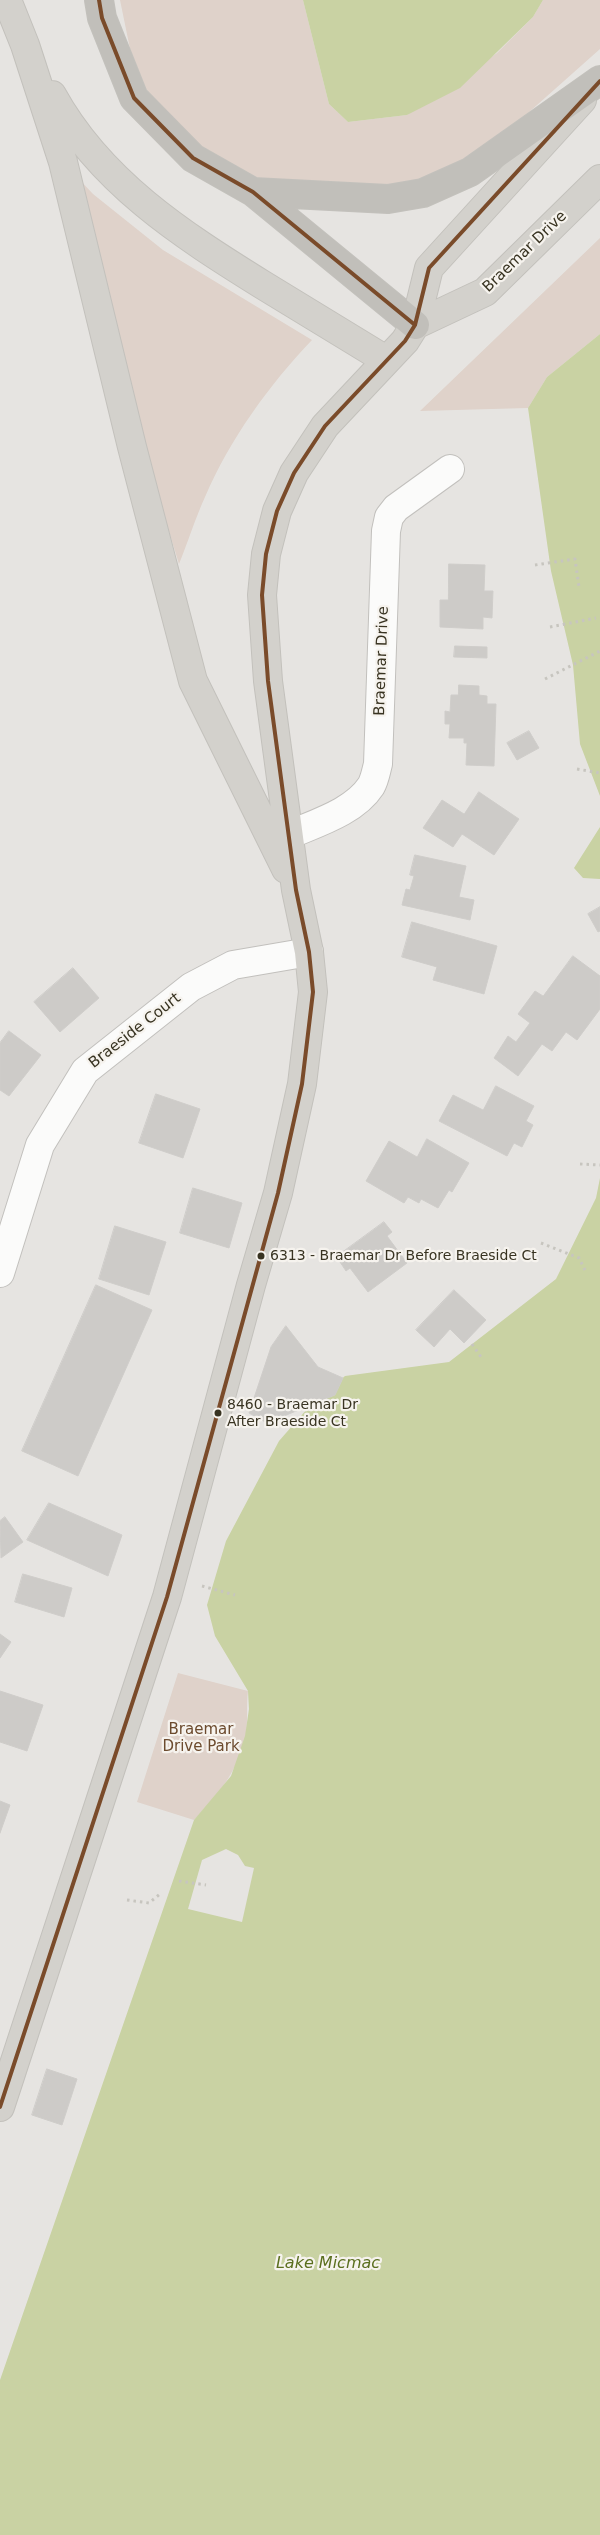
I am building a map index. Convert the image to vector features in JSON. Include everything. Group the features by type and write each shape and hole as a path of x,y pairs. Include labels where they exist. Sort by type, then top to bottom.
{"highway":[{"path":"99,0 102,18 134,98 193,158 252,192 415,325"},
{"path":"252,192 388,199 423,193 470,172 600,80"}],"main road":[{"path":"7,0 25,45 63,162 132,447 192,681 296,890"},
{"path":"25,45 65,117 121,184 191,241 386,360"},
{"name":"Braemar Drive","path":"0,2107 167,1597 248,1294 278,1194 303,1075 313,992 309,952 296,890 268,681 262,595 266,554 277,511 294,473 325,426 405,341 415,325 429,268 600,80"},
{"name":"Braemar Drive","path":"415,325 484,292 600,180"}],"street":[{"name":"Braemar Drive","path":"289,835 346,809 364,795 372,784 378,764 386,531 389,517 396,508 450,469"},
{"name":"Braeside Court","path":"0,1273 40,1145 85,1071 192,987 216,974 233,965 309,952"}],"path":[{"path":"535,565 575,559 579,587"},
{"path":"550,627 596,618"},
{"path":"545,679 600,651"},
{"path":"577,769 600,773"},
{"path":"580,1164 600,1165"},
{"path":"541,1243 579,1258 585,1270"},
{"path":"472,1344 483,1360"},
{"path":"202,1586 235,1595"},
{"path":"179,1881 206,1885"},
{"path":"127,1900 149,1903 160,1894"}],"green space":[{"path":"120,0 303,0 329,104 348,122 407,115 497,53 533,17 543,0 600,0 600,49 510,129 439,185 280,197 204,155 136,78"},
{"path":"45,153 63,162 93,194 163,250 312,340 266,394 226,454 201,505 179,564 102,312"},
{"path":"600,238 600,334 547,377 528,408 420,411"},
{"name":"Braemar Drive Park","path":"178,1673 248,1691 246,1734 239,1759 219,1792 194,1820 137,1802"}],"water":[{"path":"303,0 543,0 533,17 460,88 407,115 348,122 329,104"},
{"path":"600,334 600,796 580,744 573,665 551,571 528,408 547,377"},
{"path":"600,827 600,879 583,878 574,868"},
{"name":"Lake Micmac","path":"600,1178 600,2535 0,2535 0,2380 194,1820 231,1776 245,1736 249,1709 248,1691 215,1636 207,1605 226,1541 279,1441 307,1409 345,1376 449,1362 556,1279 596,1198"}],"pier":[{"path":"226,1849 238,1855 245,1866 254,1868 242,1922 188,1909 202,1860"}],"building":[{"path":"449,564 485,565 484,591 493,591 492,618 483,617 483,629 440,627 440,600 448,600"},
{"path":"455,646 487,647 487,658 454,657"},
{"path":"459,685 479,686 479,695 487,696 487,704 496,704 494,766 466,765 467,743 464,743 464,738 449,738 450,724 445,724 445,711 450,712 451,695 458,695"},
{"path":"529,731 539,748 517,760 507,743"},
{"path":"479,792 519,819 494,855 462,834 453,847 423,828 442,800 464,814"},
{"path":"415,855 466,866 459,897 474,900 470,920 402,905 406,889 410,890 414,876 410,875"},
{"path":"600,907 600,931 598,932 588,914"},
{"path":"412,922 497,946 484,994 433,980 437,967 402,957"},
{"path":"573,956 600,976 600,1009 577,1040 566,1032 552,1051 542,1044 518,1076 494,1058 508,1036 516,1042 530,1023 518,1014 535,991 543,996"},
{"path":"73,968 99,998 60,1032 34,1002"},
{"path":"9,1031 41,1055 9,1096 0,1090 0,1043"},
{"path":"496,1086 534,1106 526,1121 533,1125 522,1147 514,1143 507,1156 439,1121 453,1095 483,1110"},
{"path":"156,1094 200,1109 183,1158 139,1143"},
{"path":"427,1139 469,1163 452,1192 449,1190 438,1208 421,1199 419,1203 408,1197 404,1203 366,1181 389,1141 417,1157"},
{"path":"193,1188 242,1203 229,1248 180,1233"},
{"path":"384,1222 392,1232 387,1236 407,1263 368,1292 350,1268 346,1271 340,1262 342,1260 339,1255"},
{"path":"115,1226 166,1242 149,1295 99,1279"},
{"path":"96,1285 152,1310 78,1476 22,1451"},
{"path":"454,1290 486,1320 464,1343 450,1329 434,1347 416,1330"},
{"path":"286,1326 318,1367 343,1378 335,1395 267,1423 249,1413 271,1347"},
{"path":"49,1503 122,1535 108,1576 27,1540"},
{"path":"5,1517 23,1542 1,1558 0,1521"},
{"path":"23,1574 72,1588 64,1617 15,1602"},
{"path":"0,1634 11,1642 0,1658"},
{"path":"0,1691 43,1705 27,1751 0,1742"},
{"path":"0,1801 10,1805 0,1833"},
{"path":"47,2069 77,2079 62,2125 32,2115"}],"transit line":[{"path":"99,0 102,18 134,98 193,158 253,192 415,325"},
{"path":"0,2107 167,1597 278,1193 302,1084 313,992 309,952 296,890 268,681 262,595 266,554 277,511 294,473 325,426 405,341 415,325 429,268 600,81"}],"place":[{"name":"6313 - Braemar Dr Before Braeside Ct","path":"261,1256"},
{"name":"8460 - Braemar Dr After Braeside Ct","path":"218,1413"}]}
